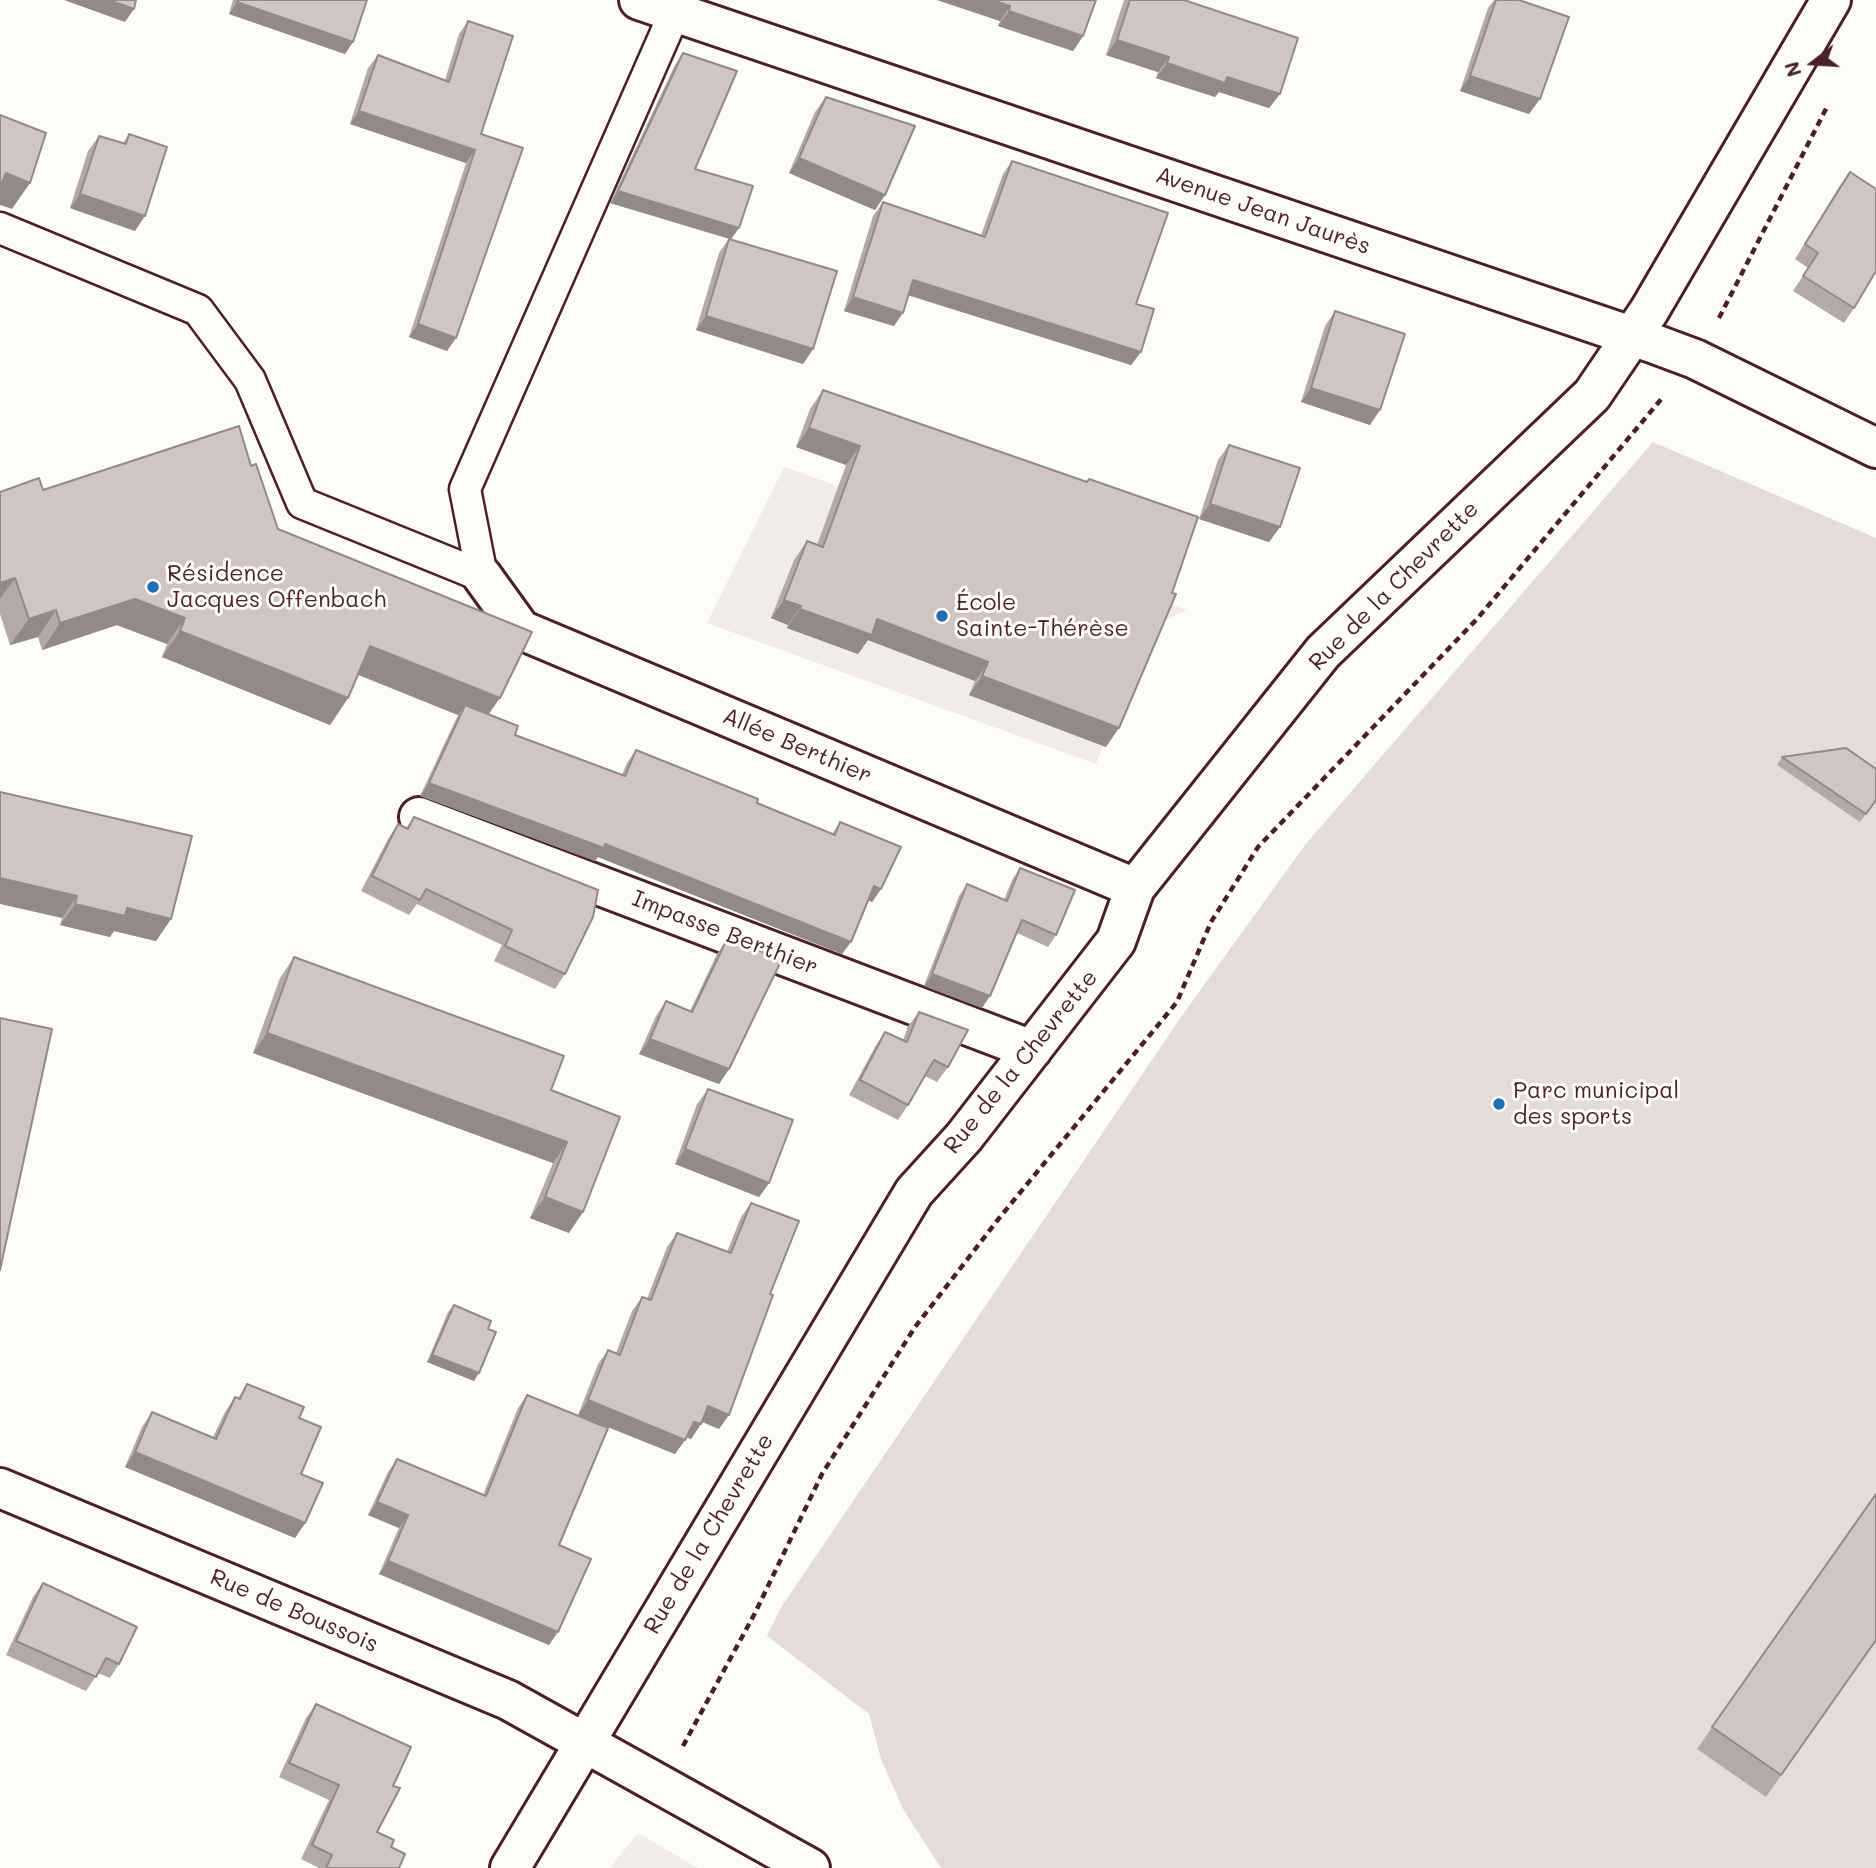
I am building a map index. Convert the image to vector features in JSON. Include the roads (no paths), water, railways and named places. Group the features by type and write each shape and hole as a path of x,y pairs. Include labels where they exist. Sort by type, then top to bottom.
{"street":[{"name":"Avenue Jean Jaurès","path":"639,0 1632,336 1695,359 1876,448"},
{"name":"Rue de la Chevrette","path":"510,1868 914,1192 964,1137 1116,941 1135,888 1323,652 1592,395 1632,336 1831,0"},
{"name":"Allée Berthier","path":"482,576 521,630 1135,888"},
{"name":"Impasse Berthier","path":"419,817 1032,1050"},
{"name":"Rue de Boussois","path":"0,1488 509,1700 810,1868"}],"lane":[{"path":"482,576 465,489 675,12"},
{"path":"0,228 198,310 250,380 302,503 482,576"}],"place":[{"name":"Résidence Jacques Offenbach","path":"153,587"},
{"name":"École Sainte-Thérèse","path":"942,616"},
{"name":"Parc municipal des sports","path":"1499,1104"}]}
